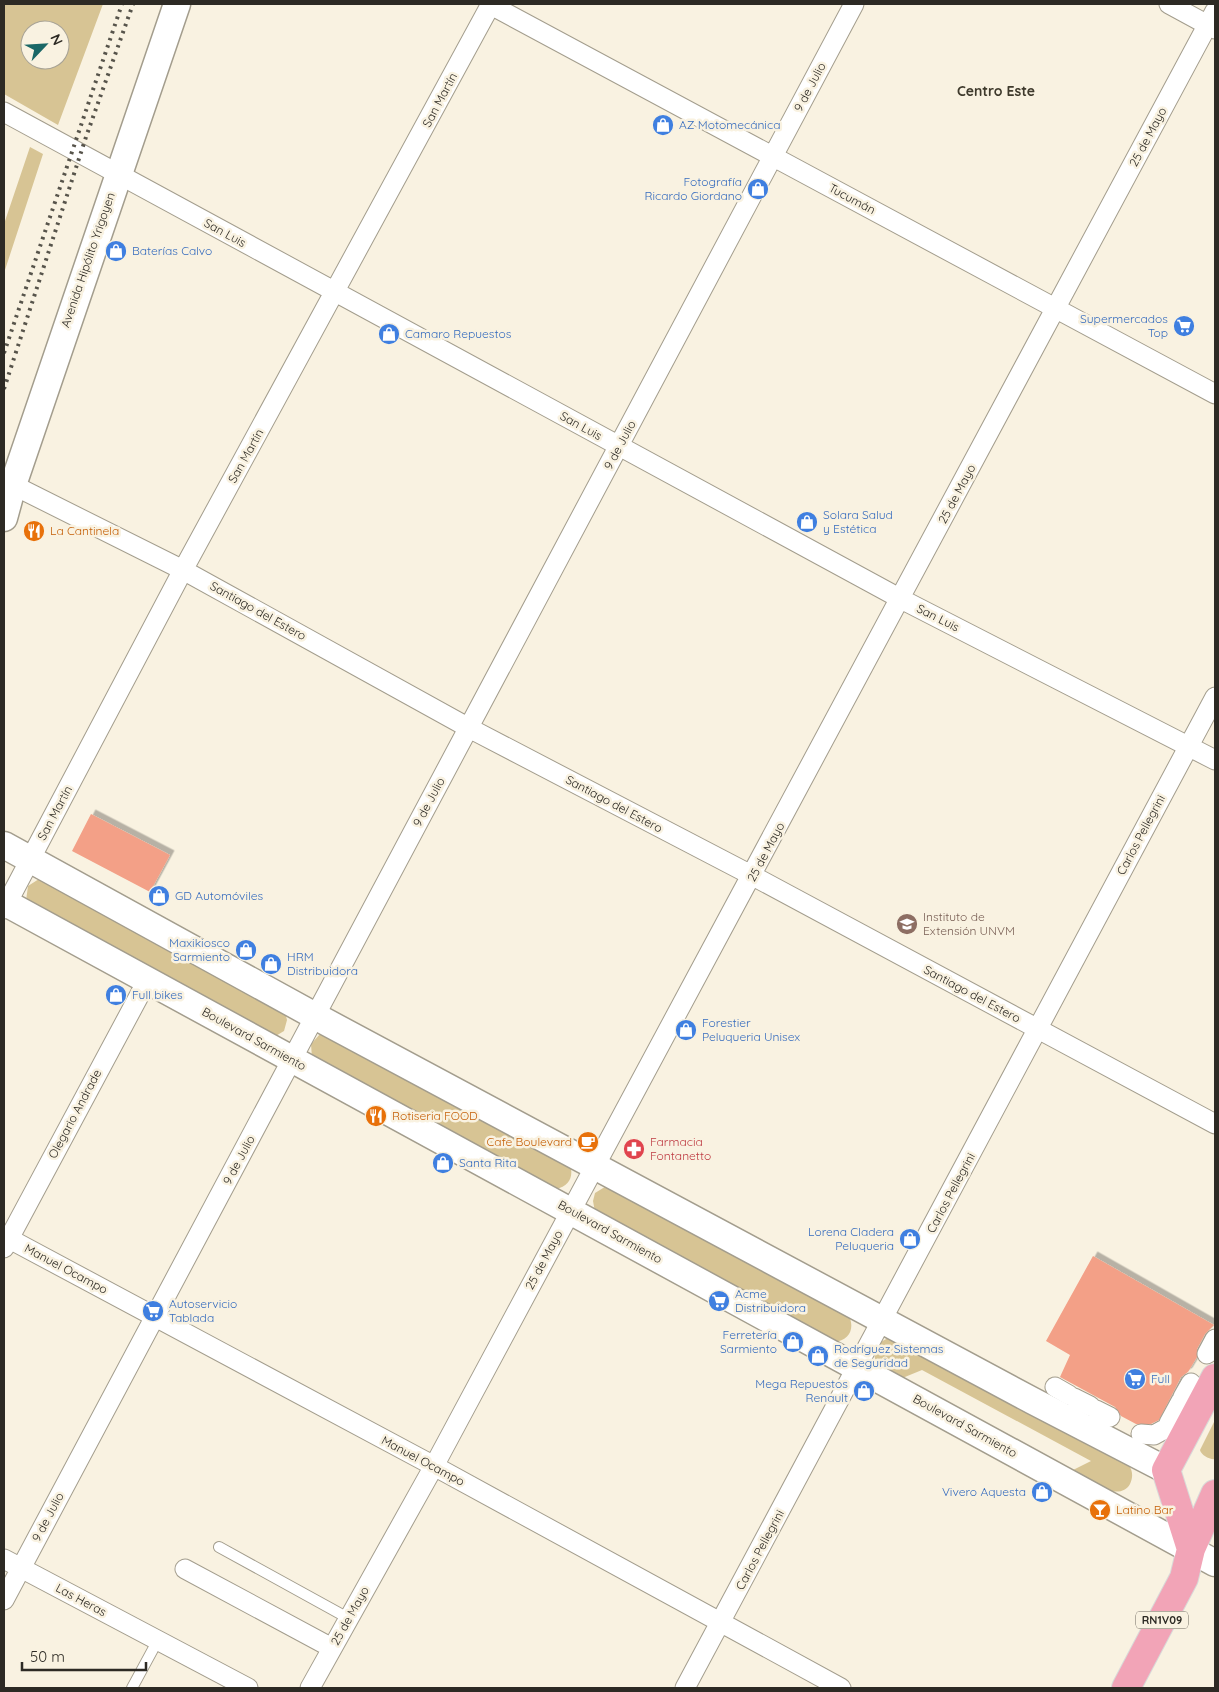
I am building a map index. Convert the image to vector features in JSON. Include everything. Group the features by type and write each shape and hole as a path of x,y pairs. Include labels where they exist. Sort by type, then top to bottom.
{"main road":[{"name":"Avenida Hipólito Yrigoyen","path":"4,518 13,485 117,174 176,4"},
{"path":"4,845 315,1016 1166,1470"},
{"name":"Boulevard Sarmiento","path":"5,905 858,1367 1215,1563"},
{"path":"1191,1549 1166,1470 1199,1375"},
{"name":"RN1V09","path":"1126,1688 1184,1578 1191,1549 1215,1495"},
{"name":"RN1V09","path":"1108,1688 1171,1572 1191,1549"}],"street":[{"name":"Tucumán","path":"490,4 1215,394"},
{"name":"San Martín","path":"5,905 183,570 335,293 490,4"},
{"name":"9 de Julio","path":"4,1600 854,4"},
{"path":"1169,4 1213,22"},
{"name":"25 de Mayo","path":"310,1688 434,1466 570,1211 753,876 1056,308 1213,22"},
{"name":"San Luis","path":"4,112 901,599 1215,760"},
{"name":"Santiago del Estero","path":"13,485 183,570 469,728 753,876 1215,1124"},
{"name":"Carlos Pellegrini","path":"685,1688 1215,696"},
{"name":"Olegario Andrade","path":"5,1241 147,981"},
{"name":"Manuel Ocampo","path":"5,1241 155,1317 434,1466 720,1624 841,1688"},
{"path":"1141,1434 1154,1435 1166,1426 1199,1375"},
{"name":"Las Heras","path":"4,1559 248,1688"},
{"path":"185,1569 332,1648"}],"lane":[{"path":"219,1547 348,1618"},
{"path":"132,1688 158,1640"}],"shaded area":[{"path":"4,4 103,4 58,125 4,94"},
{"path":"30,147 43,154 4,273 4,224"},
{"path":"39,879 285,1012 287,1020 284,1031 274,1037 26,901 28,886"},
{"path":"321,1033 570,1164 571,1177 564,1186 556,1189 312,1058 311,1044"},
{"path":"608,1185 849,1316 851,1321 850,1333 844,1339 835,1342 595,1212 593,1201 595,1193"},
{"path":"888,1338 1129,1465 1132,1474 1130,1484 1125,1490 1118,1492 1093,1484 1071,1471 1091,1461 922,1370 900,1379 876,1362 874,1354 879,1343"},
{"path":"1215,1420 1215,1459 1213,1459 1208,1458 1200,1450"}],"building":[{"path":"91,814 170,855 150,892 72,851"},
{"path":"1093,1256 1214,1325 1205,1334 1197,1349 1197,1357 1188,1372 1181,1377 1159,1420 1151,1424 1136,1424 1121,1416 1115,1407 1060,1377 1070,1355 1046,1341"}],"railway":[{"path":"4,353 122,4"},
{"path":"4,389 86,137 133,4"}],"place":[{"name":"AZ Motomecánica","path":"663,125"},
{"name":"Fotografía Ricardo Giordano","path":"758,189"},
{"name":"Baterías Calvo","path":"116,251"},
{"name":"Supermercados Top","path":"1184,326"},
{"name":"Camaro Repuestos","path":"389,334"},
{"name":"Solara Salud y Estética","path":"807,522"},
{"name":"La Cantinela","path":"34,531"},
{"name":"GD Automóviles","path":"159,896"},
{"name":"Instituto de Extensión UNVM","path":"907,924"},
{"name":"Maxikiosco Sarmiento","path":"246,950"},
{"name":"HRM Distribuidora","path":"271,964"},
{"name":"Full bikes","path":"116,995"},
{"name":"Forestier Peluqueria Unisex","path":"686,1030"},
{"name":"Rotiseria FOOD","path":"376,1116"},
{"name":"Cafe Boulevard","path":"588,1142"},
{"name":"Farmacia Fontanetto","path":"634,1149"},
{"name":"Santa Rita","path":"443,1163"},
{"name":"Lorena Cladera Peluqueria","path":"910,1239"},
{"name":"Acme Distribuidora","path":"719,1301"},
{"name":"Autoservicio Tablada","path":"153,1311"},
{"name":"Ferretería Sarmiento","path":"793,1342"},
{"name":"Rodríguez Sistemas de Seguridad","path":"818,1356"},
{"name":"Full","path":"1135,1379"},
{"name":"Mega Repuestos Renault","path":"864,1391"},
{"name":"Vivero Aquesta","path":"1042,1492"},
{"name":"Latino Bar","path":"1100,1510"}],"district":[{"name":"Centro Este","path":"996,91"}]}
